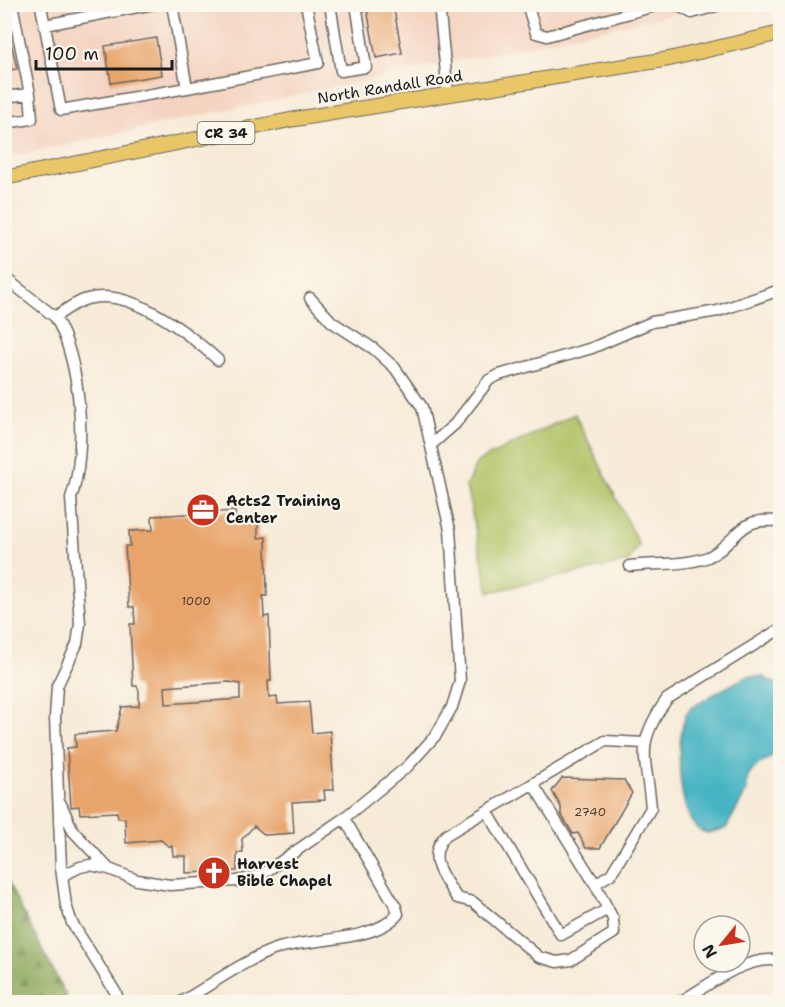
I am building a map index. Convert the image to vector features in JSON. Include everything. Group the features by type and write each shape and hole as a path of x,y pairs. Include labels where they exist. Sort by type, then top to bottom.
{"main road":[{"name":"North Randall Road","path":"4,178 295,119 669,59 780,33"}],"street":[{"path":"4,123 32,119 30,94 12,4"},
{"path":"45,25 153,4"},
{"path":"172,4 187,88"},
{"path":"45,5 45,25 61,110 318,63 306,4"},
{"path":"330,4 341,71 366,67 356,4"},
{"path":"439,4 448,94"},
{"path":"527,4 536,33 547,36 662,4"},
{"path":"675,4 692,13 723,4"},
{"path":"4,97 30,94"},
{"path":"4,277 55,316 66,336 75,364 80,457 78,479 71,498 80,624 77,644 57,686 55,718 62,876 66,905 72,923 116,993 119,1002"},
{"path":"431,445 455,424 489,380 499,375 592,348 652,322 718,311 780,290"},
{"path":"55,316 88,298 121,301 153,311 186,332 218,360"},
{"path":"62,876 80,867 108,869 137,880 170,885 237,881 261,875 344,818 408,766 436,735 452,707 460,681 450,530 422,407 395,368 374,349 332,322 310,298"},
{"path":"630,566 688,563 711,556 733,540 748,525 759,521 780,521"},
{"path":"595,884 610,874 651,808 643,761 644,743 657,713 667,699 780,629"},
{"path":"534,784 595,884 613,919 614,933 571,960 557,962 539,957 473,902 457,898 438,868 435,856 438,843 446,835 605,741 644,743"},
{"path":"58,798 73,831 108,869"},
{"path":"487,811 561,935 608,909"},
{"path":"181,1002 268,952 374,930 398,914 344,818"},
{"path":"680,1002 747,963 766,959 780,960"}],"shaded area":[{"path":"5,4 716,5 5,158"}],"green space":[{"path":"575,414 639,545 628,562 489,592 466,486 477,462"},
{"path":"5,877 69,1002 5,1002"}],"water":[{"path":"750,676 763,677 780,686 780,752 759,764 748,775 747,790 726,828 708,833 697,828 690,818 681,787 680,751 684,720 692,707"}],"building":[{"path":"366,4 393,4 402,53 376,58"},
{"path":"4,12 17,69 4,71"},
{"path":"156,38 162,75 111,83 105,46"},
{"path":"235,511 236,523 258,522 258,538 266,537 267,596 263,596 264,617 269,616 271,681 268,681 269,698 277,697 278,704 309,702 312,733 330,731 334,790 324,790 325,800 292,802 294,833 265,835 254,826 242,839 243,853 237,853 237,871 186,873 186,856 173,856 172,846 168,846 161,840 126,843 125,818 118,818 117,812 80,814 79,806 71,807 67,748 76,747 75,734 116,731 122,707 139,706 139,691 137,686 133,686 130,624 135,624 134,607 129,607 125,546 130,546 129,531 153,530 152,516","holes":["229,682 240,684 240,699 166,704 165,687"]},
{"path":"562,778 624,780 632,793 600,848 586,848 578,833 573,834 561,814 561,807 552,791"}],"place":[{"name":"Acts2 Training Center","path":"203,510"},
{"name":"Harvest Bible Chapel","path":"214,873"}]}
